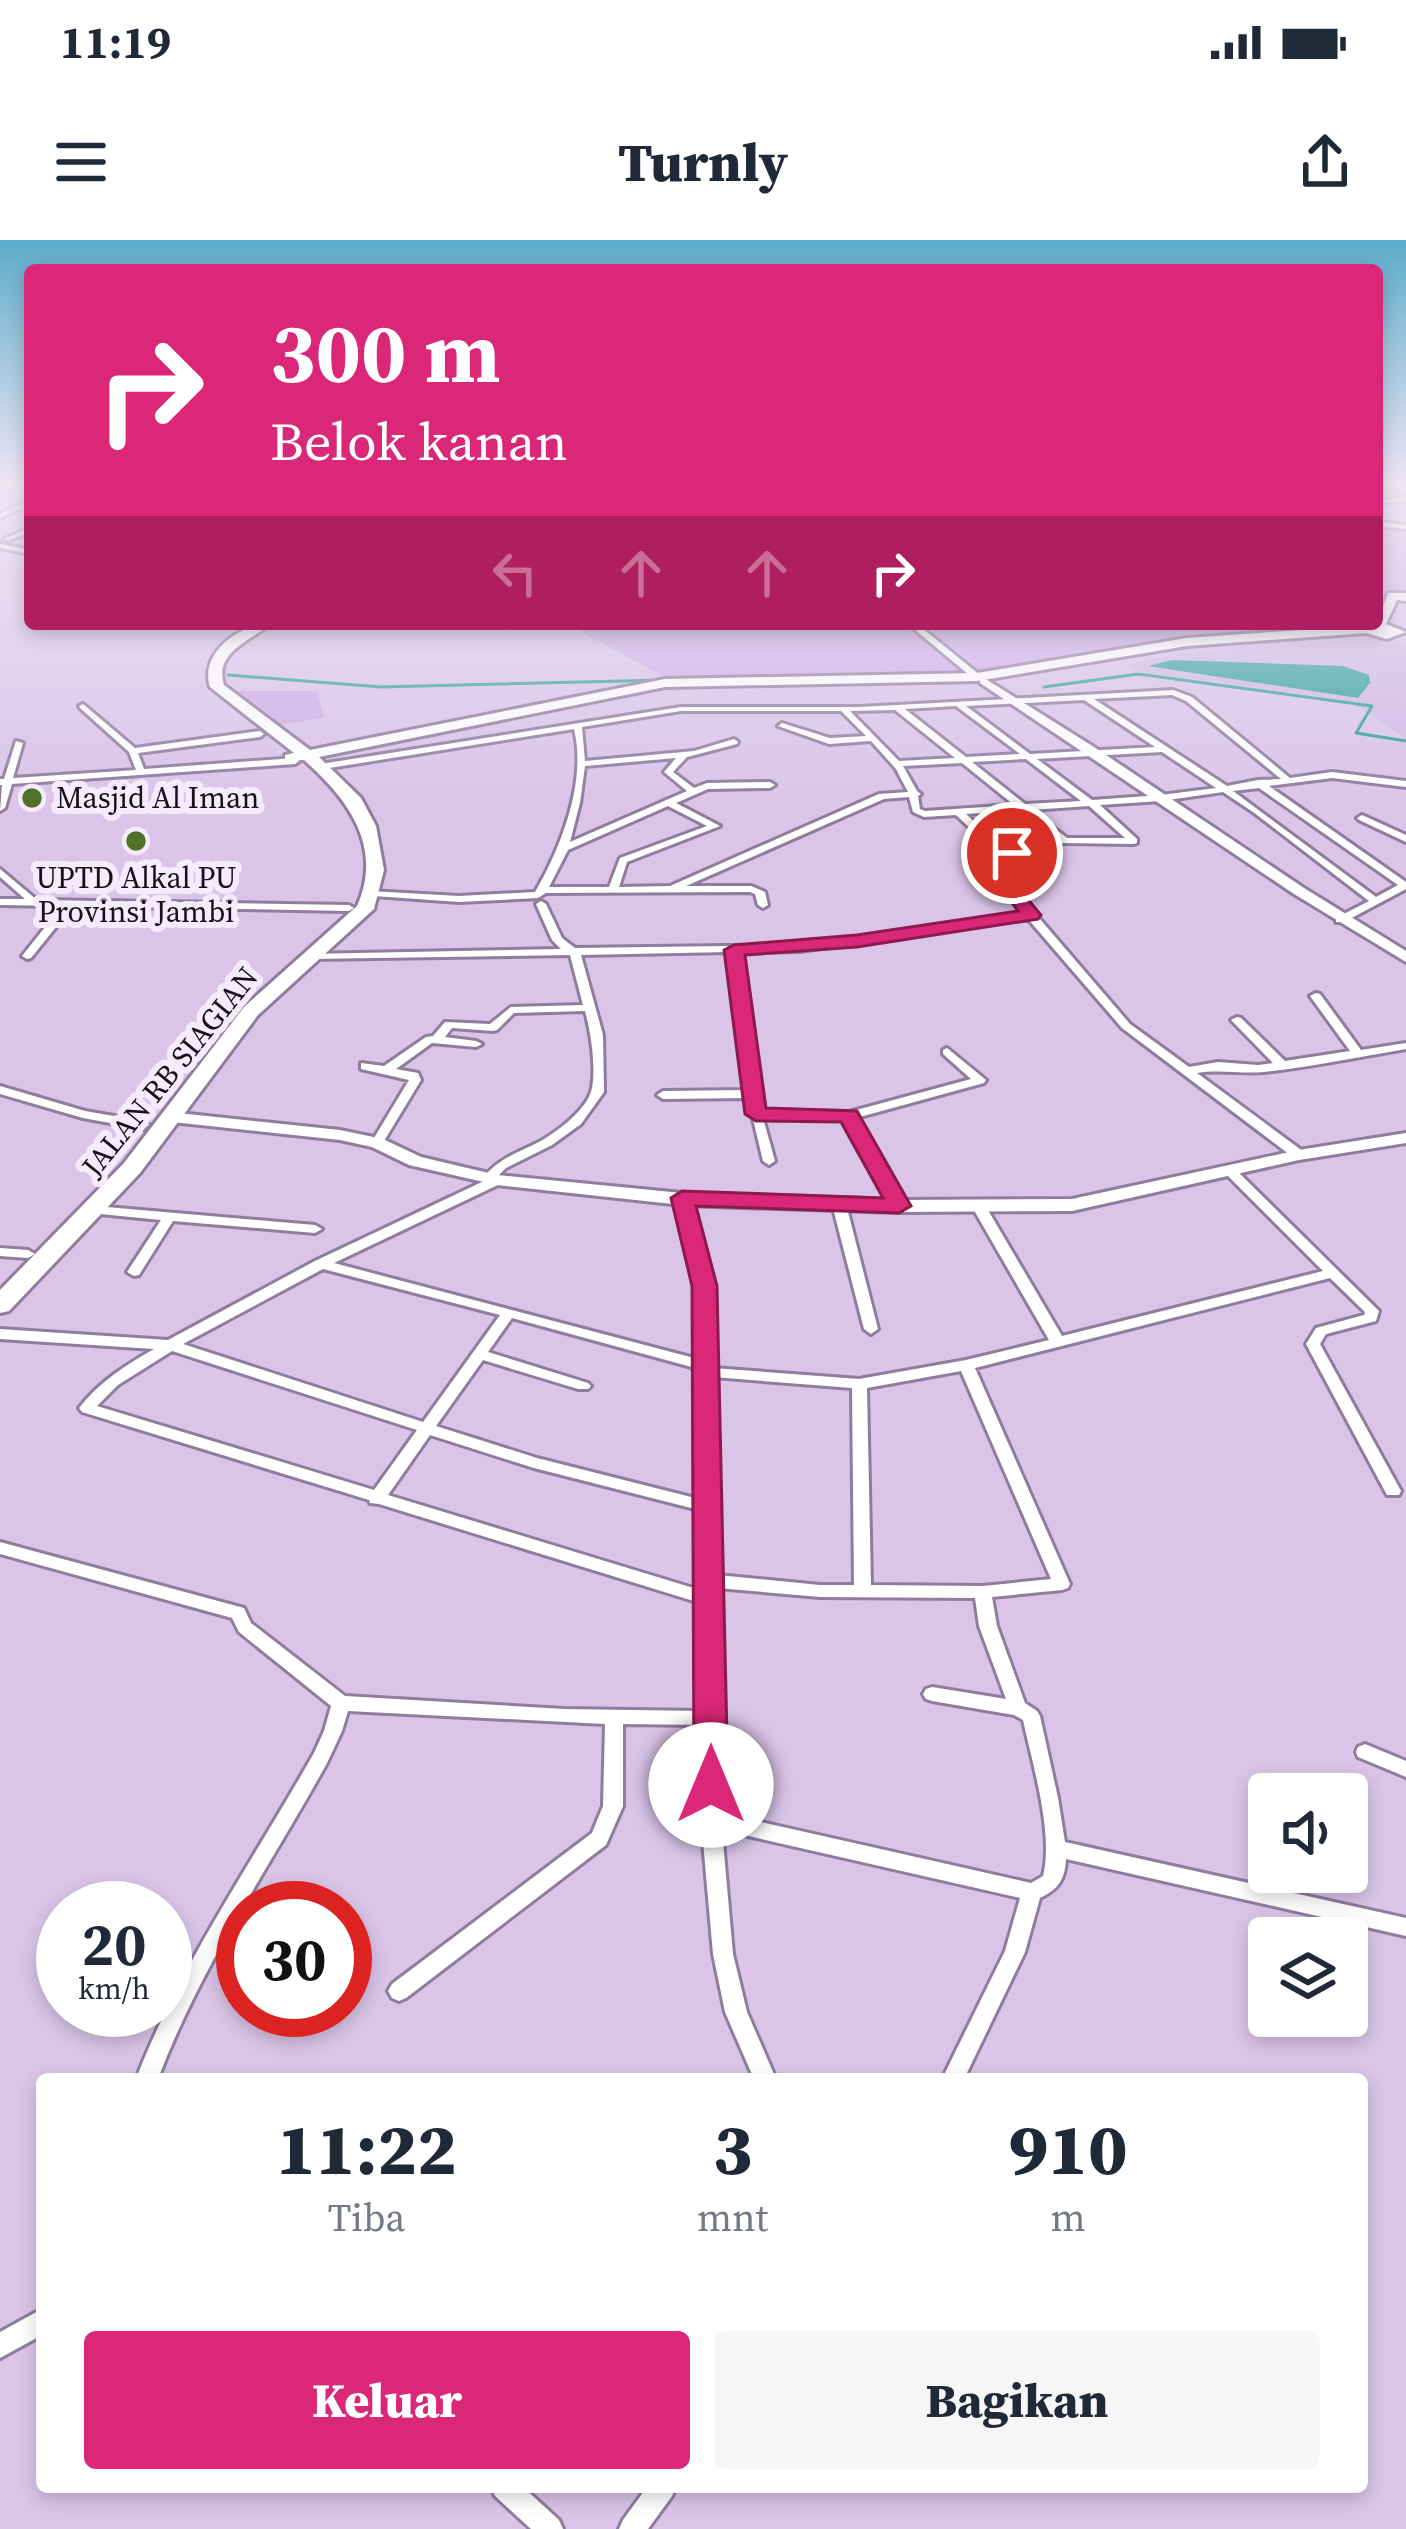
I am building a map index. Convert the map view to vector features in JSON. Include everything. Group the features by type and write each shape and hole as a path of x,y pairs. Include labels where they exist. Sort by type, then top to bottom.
{"highway":[{"path":"1383,630 1396,629 1403,597"},
{"path":"1383,621 1403,597"},
{"path":"243,630 213,664 217,687 351,807 377,874 374,893"},
{"path":"252,630 200,665 197,679 260,734 303,761 680,686 981,679 1165,651 1375,630"},
{"path":"349,908 363,884 351,807"},
{"name":"JALAN RB SIAGIAN","path":"0,1304 95,1210 251,1011 365,909 374,893"},
{"name":"JALAN RB SIAGIAN","path":"0,1282 115,1165 217,1028 349,908"}],"street":[{"path":"920,630 981,679 1099,753 1340,920 1406,957"},
{"path":"5,781 303,761 681,709 843,709 1182,694 1286,779"},
{"path":"1087,698 1223,788 1374,900"},
{"path":"897,707 1065,841 1137,839 957,704"},
{"path":"83,706 133,751 141,772"},
{"path":"843,709 896,764 916,794 916,810 921,814 1161,798 1349,774 1406,784"},
{"path":"577,725 582,764 564,848 542,897 556,940 575,954 597,1034 598,1092 577,1121 501,1166 493,1179 320,1264 170,1346 101,1392 86,1408 376,1499 711,1590 983,1592 1062,1584 966,1365"},
{"path":"782,726 832,741 871,738"},
{"path":"133,751 260,734"},
{"path":"582,764 684,755 734,742"},
{"path":"0,808 19,743"},
{"path":"896,764 1162,749"},
{"path":"684,755 668,772 692,791"},
{"path":"1258,783 1406,885"},
{"path":"564,848 707,785 770,784"},
{"path":"666,892 882,796 916,794"},
{"path":"612,891 623,860 715,826 667,802"},
{"path":"959,812 1021,861 1016,896 1126,1026 1300,1155"},
{"path":"1361,818 1406,839"},
{"path":"0,872 32,900"},
{"path":"1340,920 1406,885"},
{"path":"374,893 460,899 754,889 760,892 763,905"},
{"path":"0,902 349,908"},
{"path":"28,956 71,902"},
{"path":"310,956 734,950 857,941 1031,915"},
{"path":"734,950 756,1114 769,1161"},
{"path":"1316,996 1358,1054"},
{"path":"437,1039 449,1024 493,1028 511,1010 589,1008"},
{"path":"1237,1020 1283,1066"},
{"path":"387,1070 423,1041 476,1044"},
{"path":"1187,1072 1218,1066 1283,1066 1406,1046"},
{"path":"756,1114 849,1116 980,1080 947,1052"},
{"path":"365,1066 416,1080 377,1143"},
{"path":"0,1090 83,1114 143,1124"},
{"path":"664,1095 754,1094"},
{"path":"849,1116 899,1206"},
{"path":"169,1117 377,1143 415,1161 493,1179 682,1198 899,1206 1072,1205 1300,1155 1406,1138"},
{"path":"1229,1171 1373,1315 1322,1331 1315,1336 1315,1354 1394,1491"},
{"path":"682,1198 705,1286 711,1819 723,1954 736,2012 762,2073"},
{"path":"839,1204 872,1328"},
{"path":"978,1205 1058,1342"},
{"path":"95,1210 167,1220 315,1229"},
{"path":"134,1272 167,1220"},
{"path":"0,1252 28,1254"},
{"path":"320,1264 706,1369 859,1384 966,1365 1332,1273"},
{"path":"376,1499 509,1313"},
{"path":"0,1334 170,1346 424,1430 709,1507"},
{"path":"478,1354 583,1386"},
{"path":"859,1384 863,1590"},
{"path":"0,1548 238,1613 245,1627 341,1702 711,1718"},
{"path":"983,1592 988,1626 1018,1708"},
{"path":"711,1819 1032,1892 1052,1882 1056,1848 1031,1717 1018,1708 932,1694"},
{"path":"150,2073 184,2000 309,1778 338,1720 341,1702"},
{"path":"399,1990 598,1839 613,1806 614,1717"},
{"path":"1365,1752 1406,1769"},
{"path":"1056,1848 1406,1927"},
{"path":"956,2073 1015,1952 1032,1892"},
{"path":"0,2346 36,2325"},
{"path":"510,2493 550,2529"},
{"path":"632,2529 659,2493"}],"shaded area":[{"path":"1383,590 1406,590 1392,593 1383,604"},
{"path":"916,630 965,674 667,678 579,631"},
{"path":"927,630 1293,630 1172,640 979,671"},
{"path":"1379,639 1406,643 1406,738 1349,701 1133,671 1127,665 1181,653"},
{"path":"1172,660 1343,666 1369,675 1370,683 1358,698 1148,666"},
{"path":"233,691 317,691 324,717 276,726"}],"waterway":[{"path":"1044,687 1138,674 1372,706 1356,733 1406,741"},
{"path":"228,675 381,687 665,680"}],"place":[{"name":"Masjid Al Iman","path":"32,798"},
{"name":"UPTD Alkal PU Provinsi Jambi","path":"136,841"}],"route":[{"path":"711,1785 705,1286 682,1198 899,1206 849,1116 756,1114 734,950 800,948 1031,915 1016,896 1023,865 1012,853"}]}
